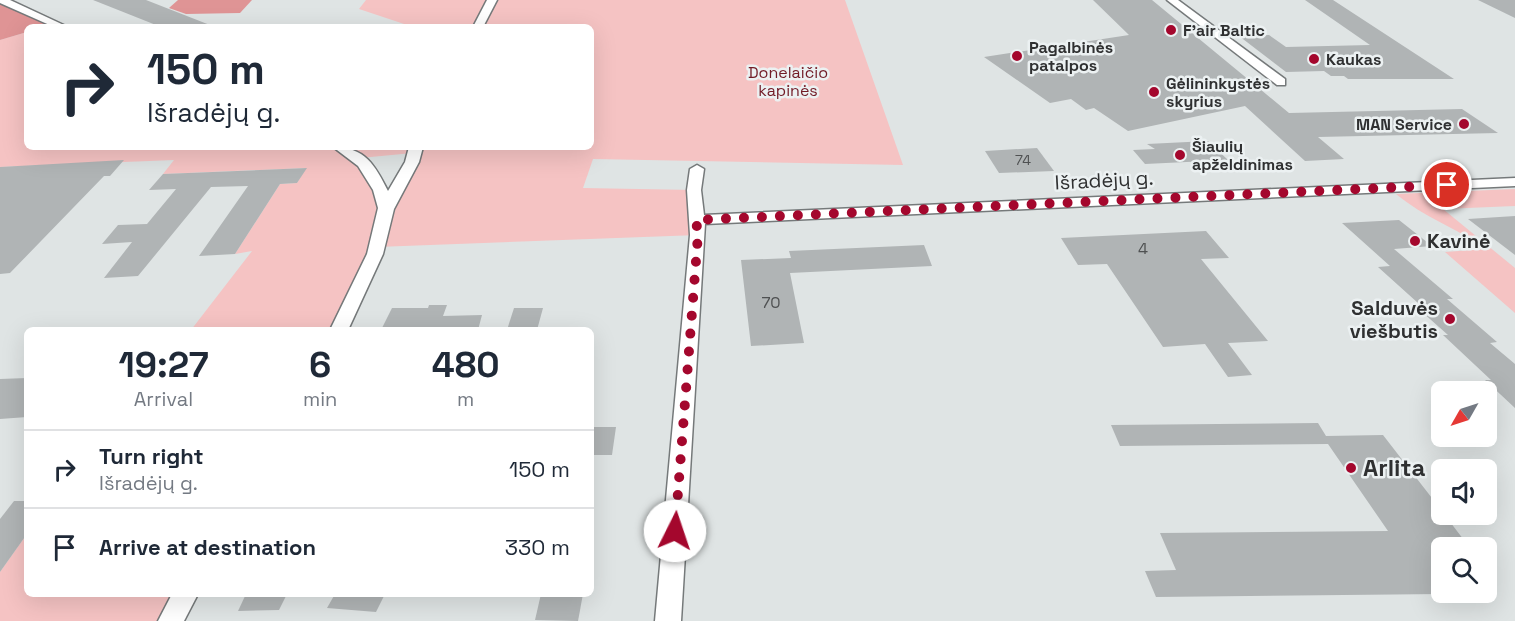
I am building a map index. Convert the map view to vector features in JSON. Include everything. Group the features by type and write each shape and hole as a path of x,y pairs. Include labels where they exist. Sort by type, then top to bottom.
{"street":[{"path":"2,0 56,24"},
{"path":"480,24 492,0"},
{"path":"1172,0 1281,82"},
{"path":"345,150 359,158 375,181 387,207"},
{"path":"341,327 360,292 387,207 412,162 415,150"},
{"path":"668,621 698,235 694,190 698,169"},
{"name":"Išradėjų g.","path":"696,220 1515,182"},
{"path":"171,621 183,597"}],"green space":[{"name":"Donelaičio kapinės","path":"366,0 845,0 903,165 593,159 583,188 694,190 698,235 377,247 340,327 193,327 252,251 235,254 280,184 297,183 306,168 163,174 174,160 0,167 0,40 24,33 24,150 594,150 594,24 404,24 359,9","holes":["413,153 387,206 360,158"]},
{"path":"1515,189 1515,206 1443,209 1515,268 1515,313 1445,252 1486,249 1418,210 1396,194"},
{"path":"24,538 24,597 183,597 171,621 0,621 0,572"}],"shaded area":[{"path":"0,0 54,24 24,24 24,33 0,40"},
{"path":"178,0 252,0 240,13 186,14 169,8"}],"building":[{"path":"93,0 146,0 207,24 153,24"},
{"path":"1093,0 1152,0 1289,113 1462,109 1498,133 1318,137 1344,159 1305,161 1245,106 1128,131 1094,108 1086,110 1071,99 1050,103 984,57 1129,35"},
{"path":"1305,0 1333,0 1454,79 1348,79 1344,76 1331,76 1324,71 1286,72 1239,36 1269,35 1286,47 1370,45"},
{"path":"1478,0 1515,0 1515,18"},
{"name":"Šiaulių apželdinimas","path":"1208,141 1228,160 1145,164 1133,150 1155,149 1147,144"},
{"path":"1037,148 1054,171 999,173 985,151"},
{"path":"124,160 110,176 104,176 10,273 0,274 0,167"},
{"path":"307,168 297,183 280,184 235,254 199,256 248,186 211,187 138,276 104,278 132,242 102,244 118,225 147,224 176,189 149,190 163,174"},
{"path":"1515,216 1515,255 1468,219"},
{"name":"Salduvės viešbutis","path":"1399,220 1432,246 1394,249 1453,299 1447,299 1497,342 1490,343 1515,364 1515,408 1497,391 1497,381 1485,380 1491,380 1443,335 1448,335 1413,304 1418,303 1378,267 1390,266 1342,223"},
{"path":"1206,231 1229,258 1201,259 1268,341 1228,343 1252,375 1228,377 1205,344 1163,347 1107,264 1078,265 1061,238"},
{"path":"924,245 932,266 790,273 804,343 751,346 741,260 791,258 789,251"},
{"path":"429,305 447,305 443,316 482,315 479,327 382,327 392,308 428,308"},
{"path":"514,308 543,308 538,327 508,327"},
{"path":"24,378 24,417 0,419 0,379"},
{"path":"1318,423 1326,436 1383,435 1431,497 1431,525 1452,525 1462,537 1431,537 1431,594 1156,597 1145,571 1176,570 1160,533 1388,531 1328,444 1120,446 1111,425"},
{"path":"594,427 616,427 612,455 594,455"},
{"path":"14,501 24,501 24,538 0,572 0,519"},
{"path":"245,597 286,597 279,610 238,611"},
{"path":"333,597 384,597 376,612 327,608"},
{"path":"540,597 582,597 578,621 535,620"}],"place":[{"name":"F'air Baltic","path":"1171,30"},
{"name":"Pagalbinės patalpos","path":"1017,56"},
{"name":"Kaukas","path":"1314,59"},
{"name":"Gėlininkystės skyrius","path":"1154,92"},
{"name":"MAN Service","path":"1464,124"},
{"name":"Šiaulių apželdinimas","path":"1180,155"},
{"name":"Kavinė","path":"1415,241"},
{"name":"Salduvės viešbutis","path":"1450,319"},
{"name":"Arlita","path":"1351,468"}],"route":[{"path":"675,531 694,262 698,235 696,220 1447,185"}]}
